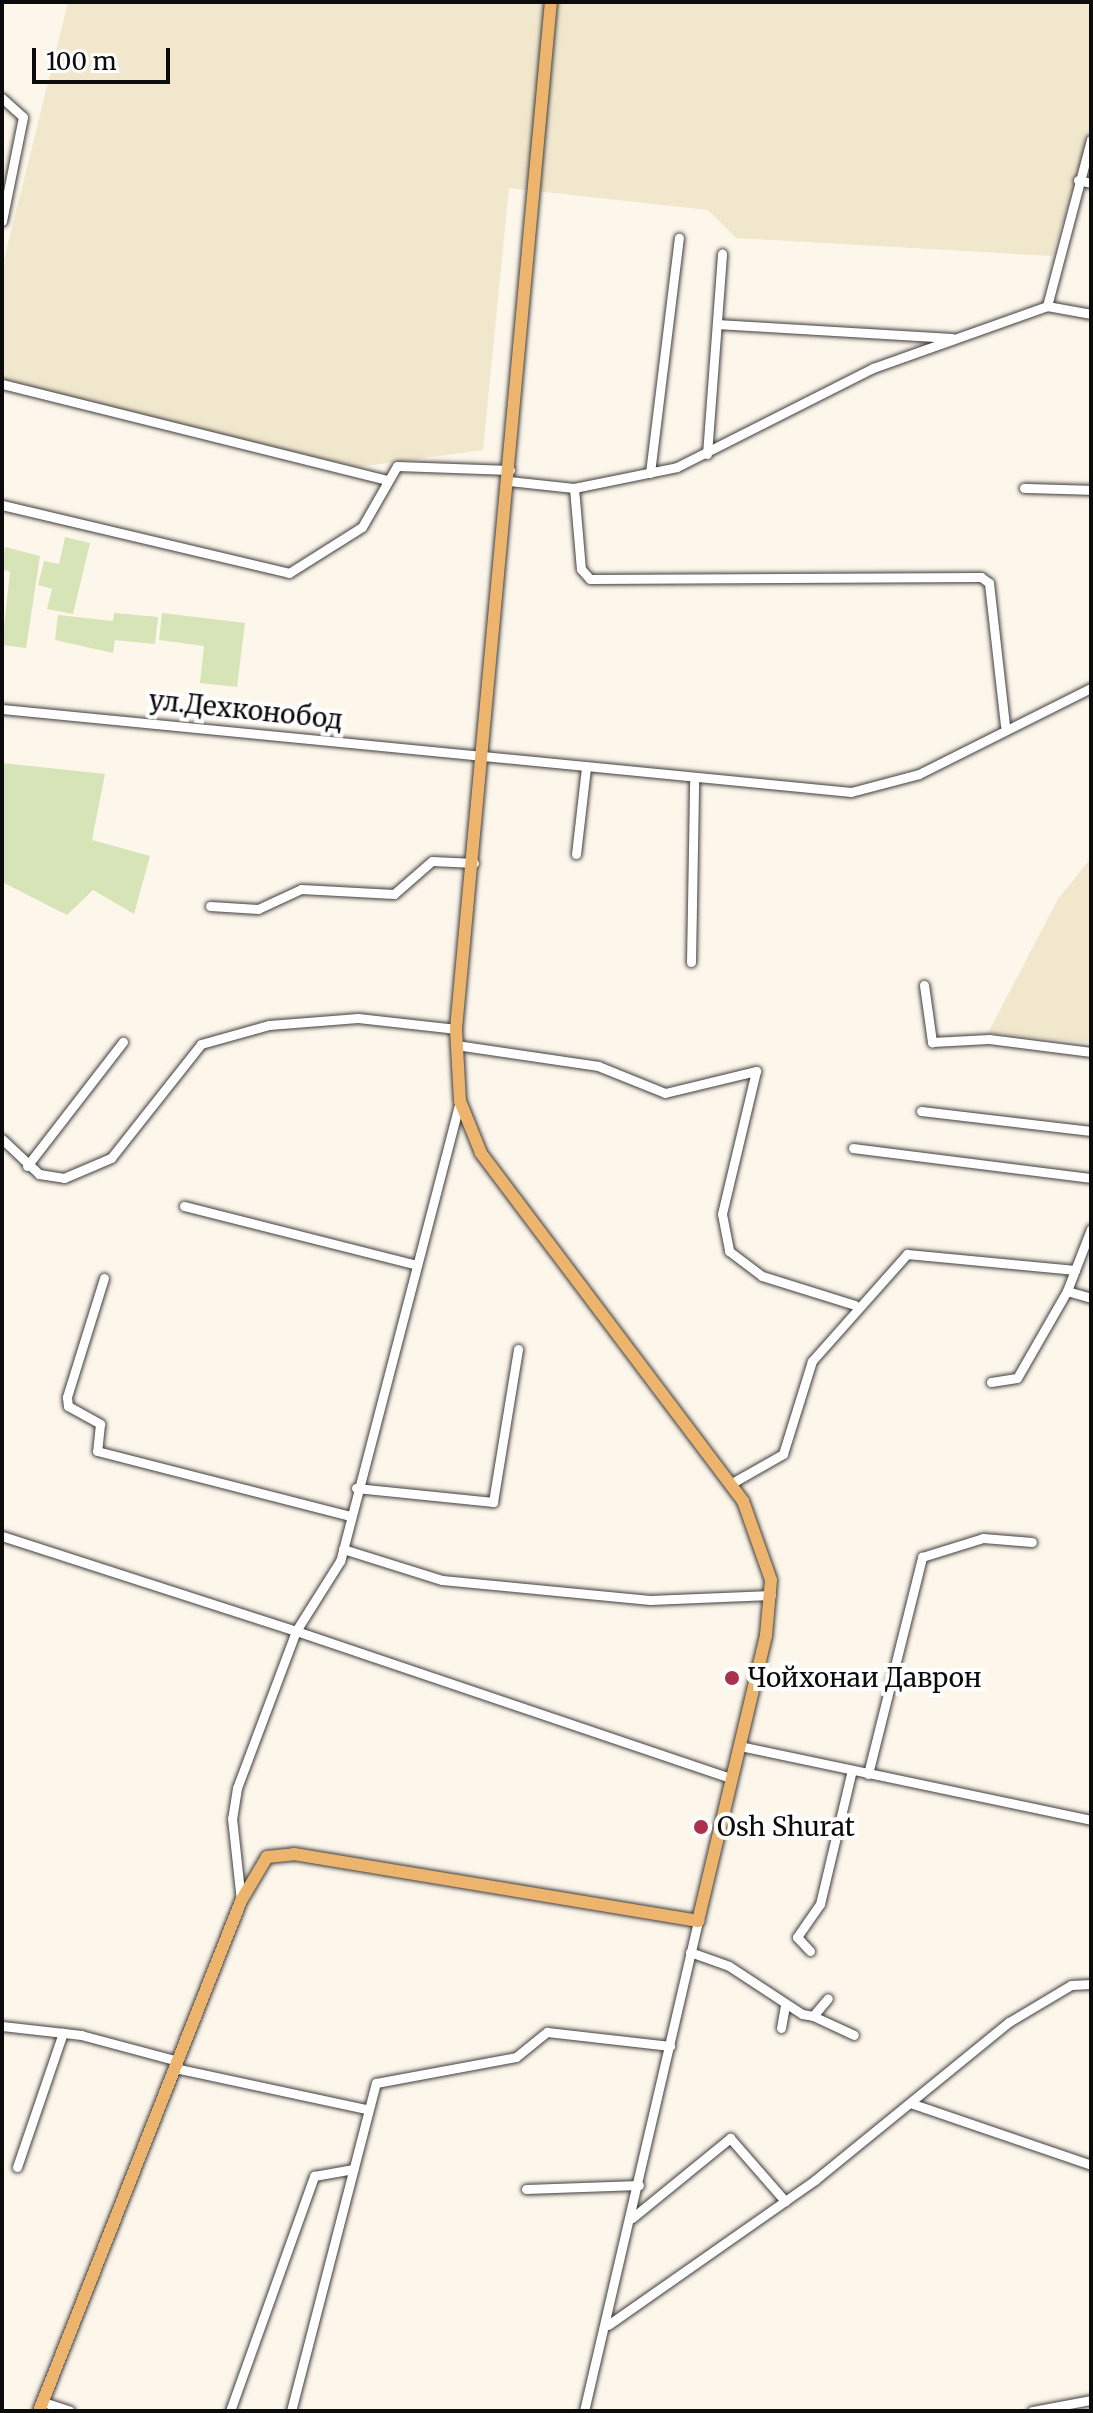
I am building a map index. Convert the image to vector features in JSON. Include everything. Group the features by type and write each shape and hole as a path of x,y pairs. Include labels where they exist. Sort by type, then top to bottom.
{"main road":[{"path":"41,2406 256,1868 278,1853 698,1921 740,1746 771,1595 766,1553 732,1483 481,1153 460,1101 456,1029 485,755 551,2"}],"street":[{"path":"2,98 23,111 2,221"},
{"path":"1047,306 1091,140"},
{"path":"1078,180 1091,183"},
{"path":"650,473 679,238"},
{"path":"707,454 722,254"},
{"path":"2,505 289,573 362,527 386,480 397,466 510,476 574,488 650,473 707,454 873,368 1047,306 1091,314"},
{"path":"717,324 956,339"},
{"path":"2,384 386,480"},
{"path":"574,488 581,569 590,579 981,577 989,583 1005,725"},
{"path":"1024,488 1091,490"},
{"name":"ул.Дехконобод","path":"2,709 485,755 694,782 869,791 919,774 1005,725 1091,688"},
{"path":"576,854 586,767"},
{"path":"691,962 694,782"},
{"path":"210,906 258,909 301,889 394,894 432,861 474,863"},
{"path":"924,985 932,1042 1006,1040 1091,1052"},
{"path":"2,1139 27,1166 56,1179 103,1164 190,1051 214,1040 269,1025 358,1018 456,1029"},
{"path":"27,1166 123,1042"},
{"path":"456,1045 598,1066 665,1093 756,1071 722,1214 729,1251 762,1276 855,1305"},
{"path":"241,1901 232,1818 237,1788 296,1631 330,1583 343,1549 414,1264 460,1101"},
{"path":"921,1111 1091,1131"},
{"path":"853,1148 1091,1178"},
{"path":"184,1206 414,1264"},
{"path":"991,1382 1017,1378 1067,1291 1090,1234"},
{"path":"732,1483 783,1454 812,1361 855,1305 915,1252 1075,1270"},
{"path":"104,1278 67,1397 68,1406 100,1424 97,1451 351,1516"},
{"path":"1067,1291 1091,1298"},
{"path":"356,1488 493,1502 518,1349"},
{"path":"2,1536 296,1631 730,1778"},
{"path":"868,1774 922,1557 983,1538 1032,1542"},
{"path":"343,1549 442,1580 662,1601 771,1595"},
{"path":"740,1746 1091,1820"},
{"path":"810,1951 797,1937 820,1904 852,1770"},
{"path":"584,2411 608,2325 698,1921"},
{"path":"690,1952 729,1966 785,2005 854,2035"},
{"path":"608,2325 785,2201 913,2104 1009,2022 1071,1985 1091,1984"},
{"path":"813,2016 828,1998"},
{"path":"781,2028 785,2005"},
{"path":"2,2026 63,2033 176,2064 367,2109"},
{"path":"291,2411 376,2083 516,2057 547,2032 670,2046"},
{"path":"17,2167 63,2033"},
{"path":"913,2104 1091,2165"},
{"path":"632,2218 730,2138 785,2201"},
{"path":"230,2411 310,2183 320,2172 353,2169"},
{"path":"526,2189 639,2185"},
{"path":"1032,2411 1091,2400"},
{"path":"41,2406 70,2411"}],"shaded area":[{"path":"68,2 1091,2 1091,128 1052,256 736,238 708,210 509,188 483,450 358,467 2,382 2,268"},
{"path":"1091,858 1091,1043 988,1033 1058,899"}],"green space":[{"path":"65,537 90,543 73,614 47,609 52,589 38,585 44,561 59,564"},
{"path":"5,547 40,556 26,648 2,645 10,572 2,569"},
{"path":"114,613 158,617 155,644 115,640 113,653 55,640 58,615 113,621"},
{"path":"162,613 245,623 237,687 200,683 204,646 159,640"},
{"path":"2,763 105,774 92,840 150,856 134,914 93,890 67,915 2,882"}],"place":[{"name":"Чойхонаи Даврон","path":"732,1678"},
{"name":"Osh Shurat","path":"701,1827"}]}
